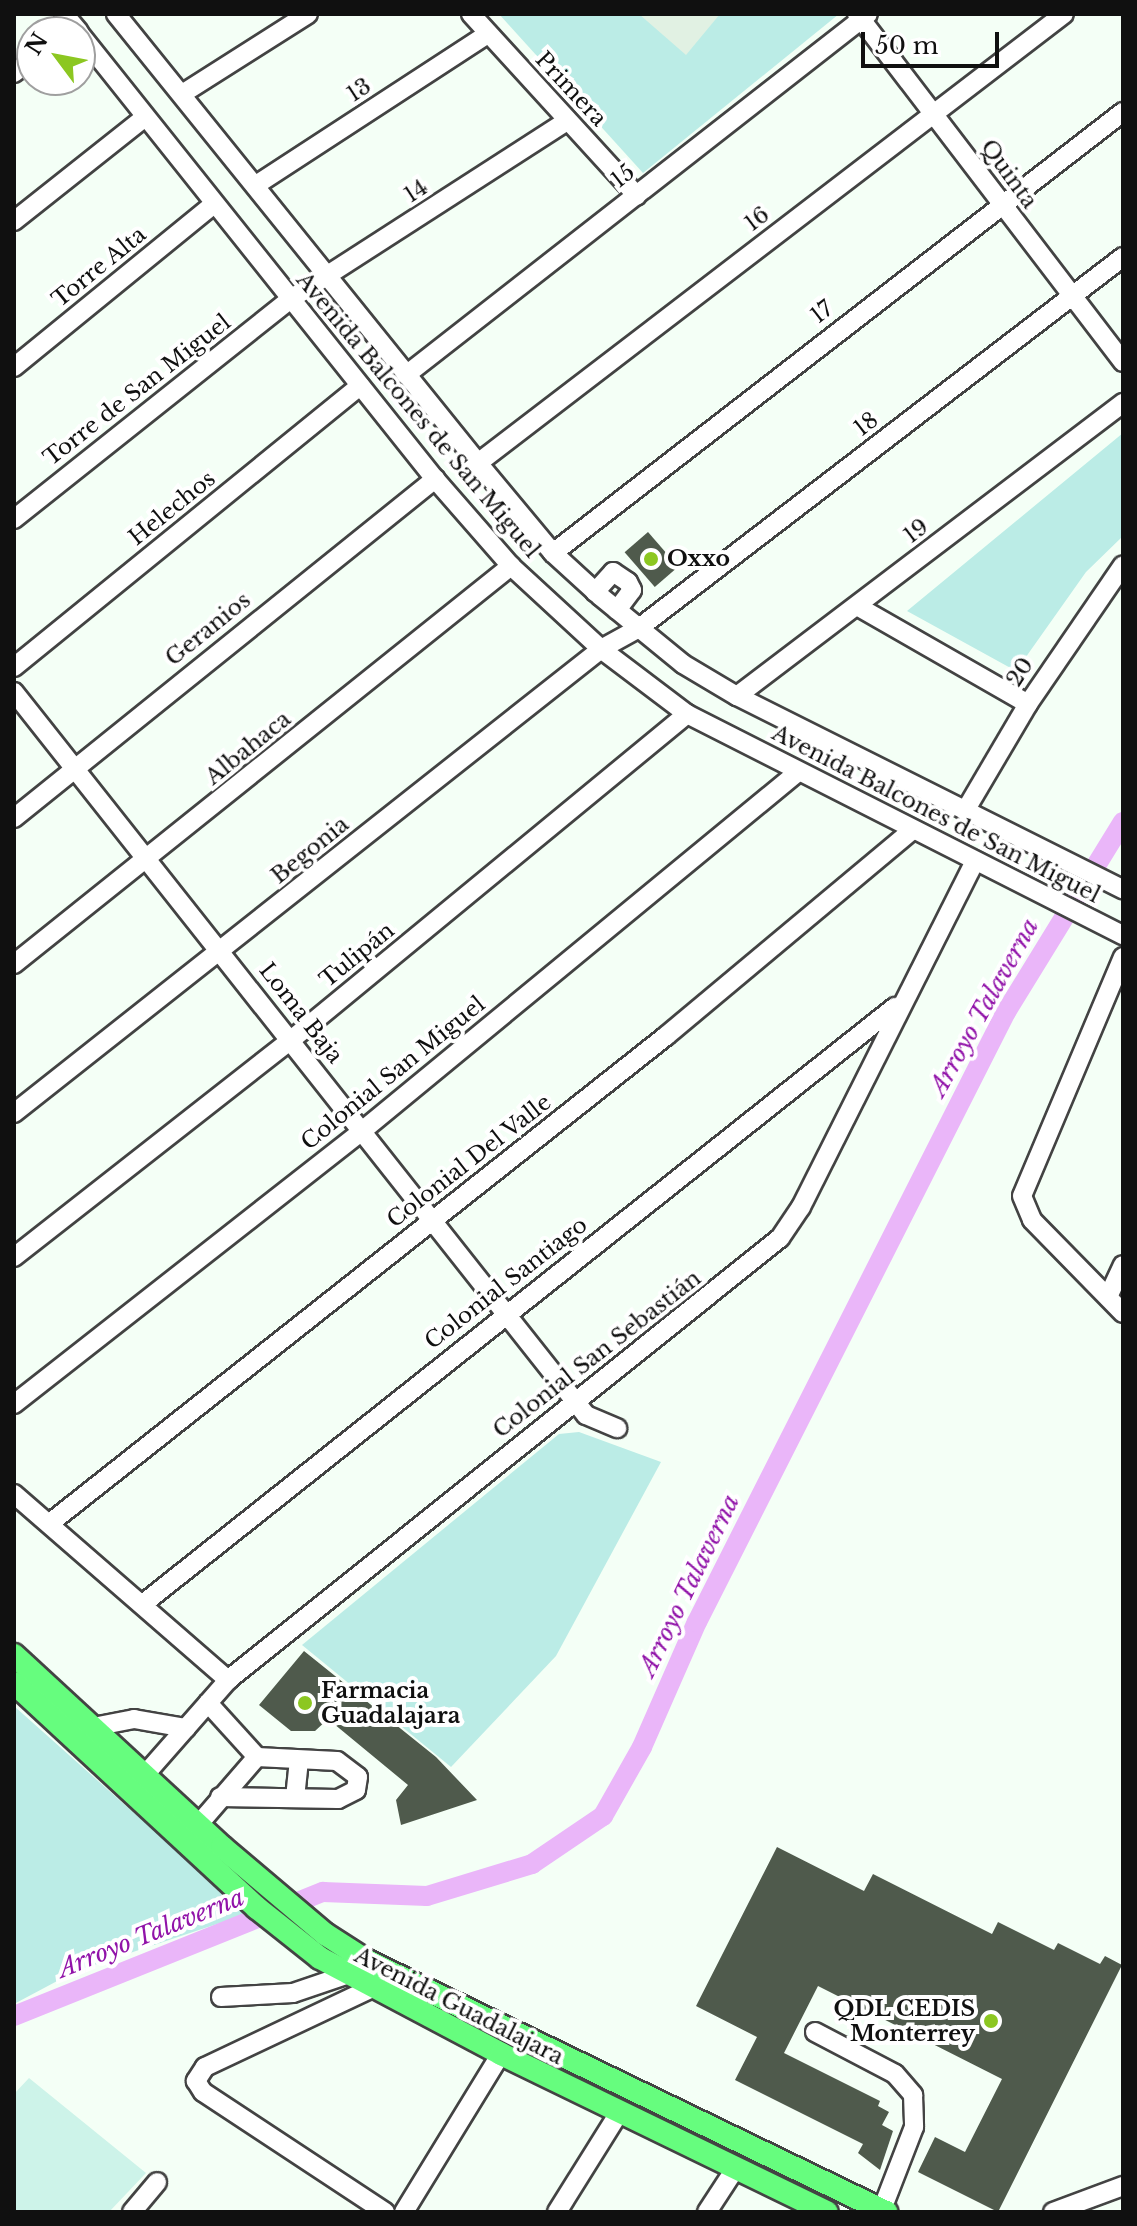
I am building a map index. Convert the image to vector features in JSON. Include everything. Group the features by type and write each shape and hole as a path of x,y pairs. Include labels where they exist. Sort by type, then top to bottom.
{"main road":[{"name":"Avenida Guadalajara","path":"14,1655 93,1727 138,1784 257,1908 293,1938 372,1988 827,2212"},
{"name":"Avenida Guadalajara","path":"14,1683 138,1784 198,1825 325,1934 466,2013 853,2204 883,2211"}],"street":[{"name":"Avenida Balcones de San Miguel","path":"116,14 478,463 553,553 595,592 683,664 737,696 1122,889"},
{"path":"182,94 308,14"},
{"name":"Primera","path":"471,14 637,196"},
{"name":"16","path":"478,463 1064,14"},
{"name":"Quinta","path":"862,16 937,114 1000,204 1074,294 1123,362"},
{"name":"15","path":"406,375 862,16"},
{"name":"13","path":"256,185 488,34"},
{"name":"Avenida Balcones de San Miguel","path":"96,56 435,479 511,566 601,649 687,714 1117,932"},
{"name":"17","path":"553,553 1000,204 1123,112"},
{"path":"14,221 145,117"},
{"name":"14","path":"289,300 567,121"},
{"name":"Torre Alta","path":"14,367 214,204"},
{"name":"18","path":"639,628 1123,257"},
{"name":"Torre de San Miguel","path":"14,519 289,300"},
{"name":"Helechos","path":"14,667 360,386"},
{"name":"19","path":"737,696 1123,403"},
{"name":"Geranios","path":"14,818 435,479"},
{"name":"20","path":"965,811 1028,704 1123,565"},
{"name":"Albahaca","path":"14,964 149,859 511,566"},
{"path":"595,592 613,572 628,582 632,590 617,610"},
{"path":"857,606 1028,704"},
{"name":"Begonia","path":"14,1113 601,649 639,628"},
{"name":"Loma Baja","path":"14,692 222,951 504,1315 586,1415 617,1428"},
{"name":"Tulipán","path":"14,1257 291,1040 687,714"},
{"name":"Colonial San Miguel","path":"14,1404 362,1131 798,772"},
{"name":"Colonial Del Valle","path":"50,1523 666,1036 912,830"},
{"name":"Colonial San Sebastián","path":"138,1784 228,1680 780,1238 801,1207 900,1003 975,861"},
{"path":"1123,957 1027,1181 1023,1208 1123,1313"},
{"name":"Colonial Santiago","path":"144,1603 900,1003"},
{"path":"1108,1297 1123,1265"},
{"path":"14,1494 144,1603 228,1680"},
{"path":"208,1703 257,1757 337,1761 358,1777 349,1797 220,1797"},
{"path":"93,1727 134,1719 186,1728"},
{"path":"198,1825 257,1757"},
{"path":"295,1798 299,1761"},
{"path":"221,1997 293,1993 349,1974"},
{"path":"372,1988 205,2067 196,2081 203,2092 385,2212"},
{"path":"815,2032 895,2074 913,2095 914,2127 883,2211"},
{"path":"404,2212 501,2054"},
{"path":"557,2212 620,2111"},
{"path":"707,2212 735,2169"},
{"path":"143,2209 157,2182"},
{"path":"1053,2212 1123,2186"}],"shaded area":[{"path":"499,14 839,14 643,173"},
{"path":"639,14 720,14 686,55"},
{"path":"1123,433 1123,536 1086,572 1016,671 907,611"},
{"path":"579,1432 661,1462 556,1656 451,1767 302,1645 559,1434"},
{"path":"14,1706 250,1913 76,1971 14,2004"},
{"path":"29,2078 146,2173 109,2212 14,2212 14,2094"}],"building":[{"name":"Oxxo","path":"648,532 678,567 655,587 625,552"},
{"path":"304,1651 436,1757 477,1800 401,1825 396,1800 408,1785 328,1719 315,1731 291,1731 259,1705"},
{"name":"QDL CEDIS Monterrey","path":"777,1847 864,1891 873,1874 992,1934 998,1922 1054,1950 1058,1943 1100,1964 1105,1956 1122,1965 998,2212 918,2172 935,2137 965,2152 1002,2079 818,1986 784,2053 880,2101 878,2106 889,2112 882,2125 893,2131 880,2170 858,2153 863,2144 735,2080 757,2037 696,2006"}],"waterway":[{"name":"Arroyo Talaverna","path":"14,2016 323,1892 427,1896 532,1864 603,1816 642,1747 697,1622 1006,1012 1123,822"}],"place":[{"name":"Oxxo","path":"651,559"},
{"name":"Farmacia Guadalajara","path":"305,1703"},
{"name":"QDL CEDIS Monterrey","path":"991,2021"}]}
